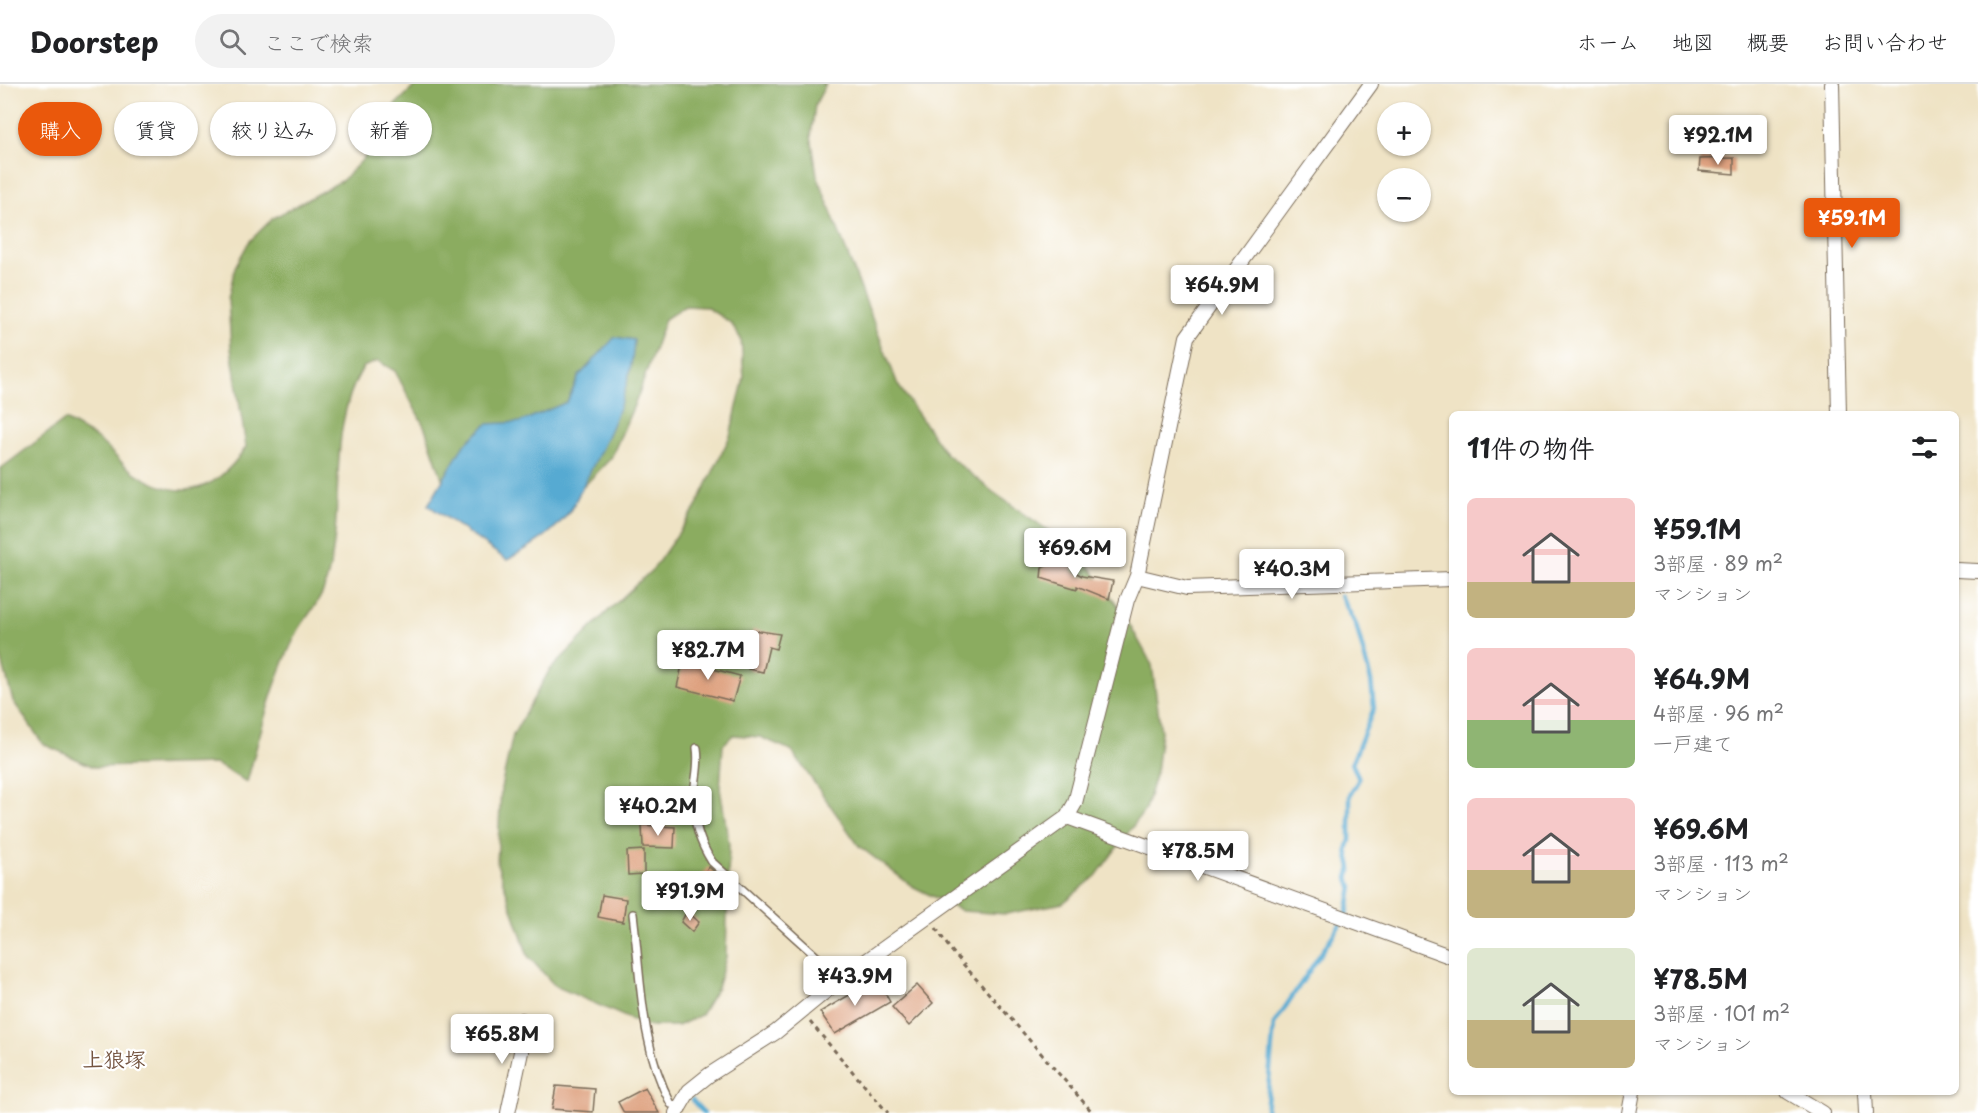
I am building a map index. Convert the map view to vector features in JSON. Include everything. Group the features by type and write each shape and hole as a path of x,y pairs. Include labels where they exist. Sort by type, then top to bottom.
{"street":[{"path":"678,1110 696,1085 776,1032 837,982 1067,816 1076,803 1127,600 1137,576 1187,337 1371,84"},
{"path":"1832,84 1839,411"},
{"path":"1959,570 1978,571"},
{"path":"1137,576 1187,588 1449,579"},
{"path":"1067,816 1449,956"},
{"path":"508,1113 520,1053 522,1020"},
{"path":"1629,1113 1632,1095"},
{"path":"1793,1095 1822,1113"},
{"path":"1865,1095 1866,1113"}],"lane":[{"path":"697,748 699,765 694,799 696,823 703,848 712,862 818,958 837,982"},
{"path":"633,914 649,1049 659,1082 671,1104 678,1110"}],"path":[{"path":"928,917 950,949 1093,1113"},
{"path":"801,1011 888,1113"}],"green space":[{"path":"417,84 826,84 815,105 811,136 817,175 898,385 945,453 993,492 1079,552 1124,614 1152,665 1161,732 1156,772 1145,810 1096,876 1063,903 1006,914 962,911 912,886 859,846 791,750 760,737 733,735 723,745 720,788 729,844 726,957 717,988 701,1015 678,1026 646,1026 555,986 528,956 497,864 501,788 513,735 549,671 654,568 695,509 730,436 744,378 741,339 731,323 706,307 685,306 665,319 638,396 611,458 555,516 494,546 475,538 453,511 425,428 395,371 378,361 363,367 351,393 344,420 335,533 324,589 298,631 281,668 268,705 247,782 216,764 94,767 43,744 13,701 0,654 0,469 65,420 105,445 127,467 161,486 177,490 192,489 207,485 220,476 246,447 231,348 228,299 235,267 249,242 273,218 343,180 365,156 432,156 432,102 398,102"}],"water":[{"path":"615,337 634,340 623,396 601,450 575,502 556,527 533,545 507,560 428,505 463,446 487,424 520,422 567,402 579,376"}],"building":[{"path":"1734,158 1734,174 1699,171 1700,159"},
{"path":"1057,560 1074,564 1073,571 1082,576 1113,581 1109,599 1077,586 1077,589 1041,578 1042,568"},
{"path":"753,630 780,634 776,649 769,647 763,672 748,669 754,645 751,644"},
{"path":"683,661 740,676 733,701 677,687"},
{"path":"642,825 675,827 674,848 643,847"},
{"path":"644,850 644,874 628,875 627,851"},
{"path":"709,867 732,888 713,904 694,885"},
{"path":"602,895 626,899 623,922 598,917"},
{"path":"687,911 699,922 692,932 681,922"},
{"path":"877,979 890,1002 835,1034 820,1012"},
{"path":"917,985 933,1003 909,1026 892,1007"},
{"path":"556,1086 595,1089 593,1112 552,1109"},
{"path":"645,1088 659,1113 624,1113 618,1102"}],"waterway":[{"path":"1266,1113 1274,1024 1347,914 1352,887 1348,878 1351,868 1347,850 1350,840 1350,795 1359,779 1352,763 1374,708 1371,681 1356,625 1341,596"},
{"path":"692,1100 704,1113"}],"district":[{"name":"上狼塚","path":"114,1060"}]}
